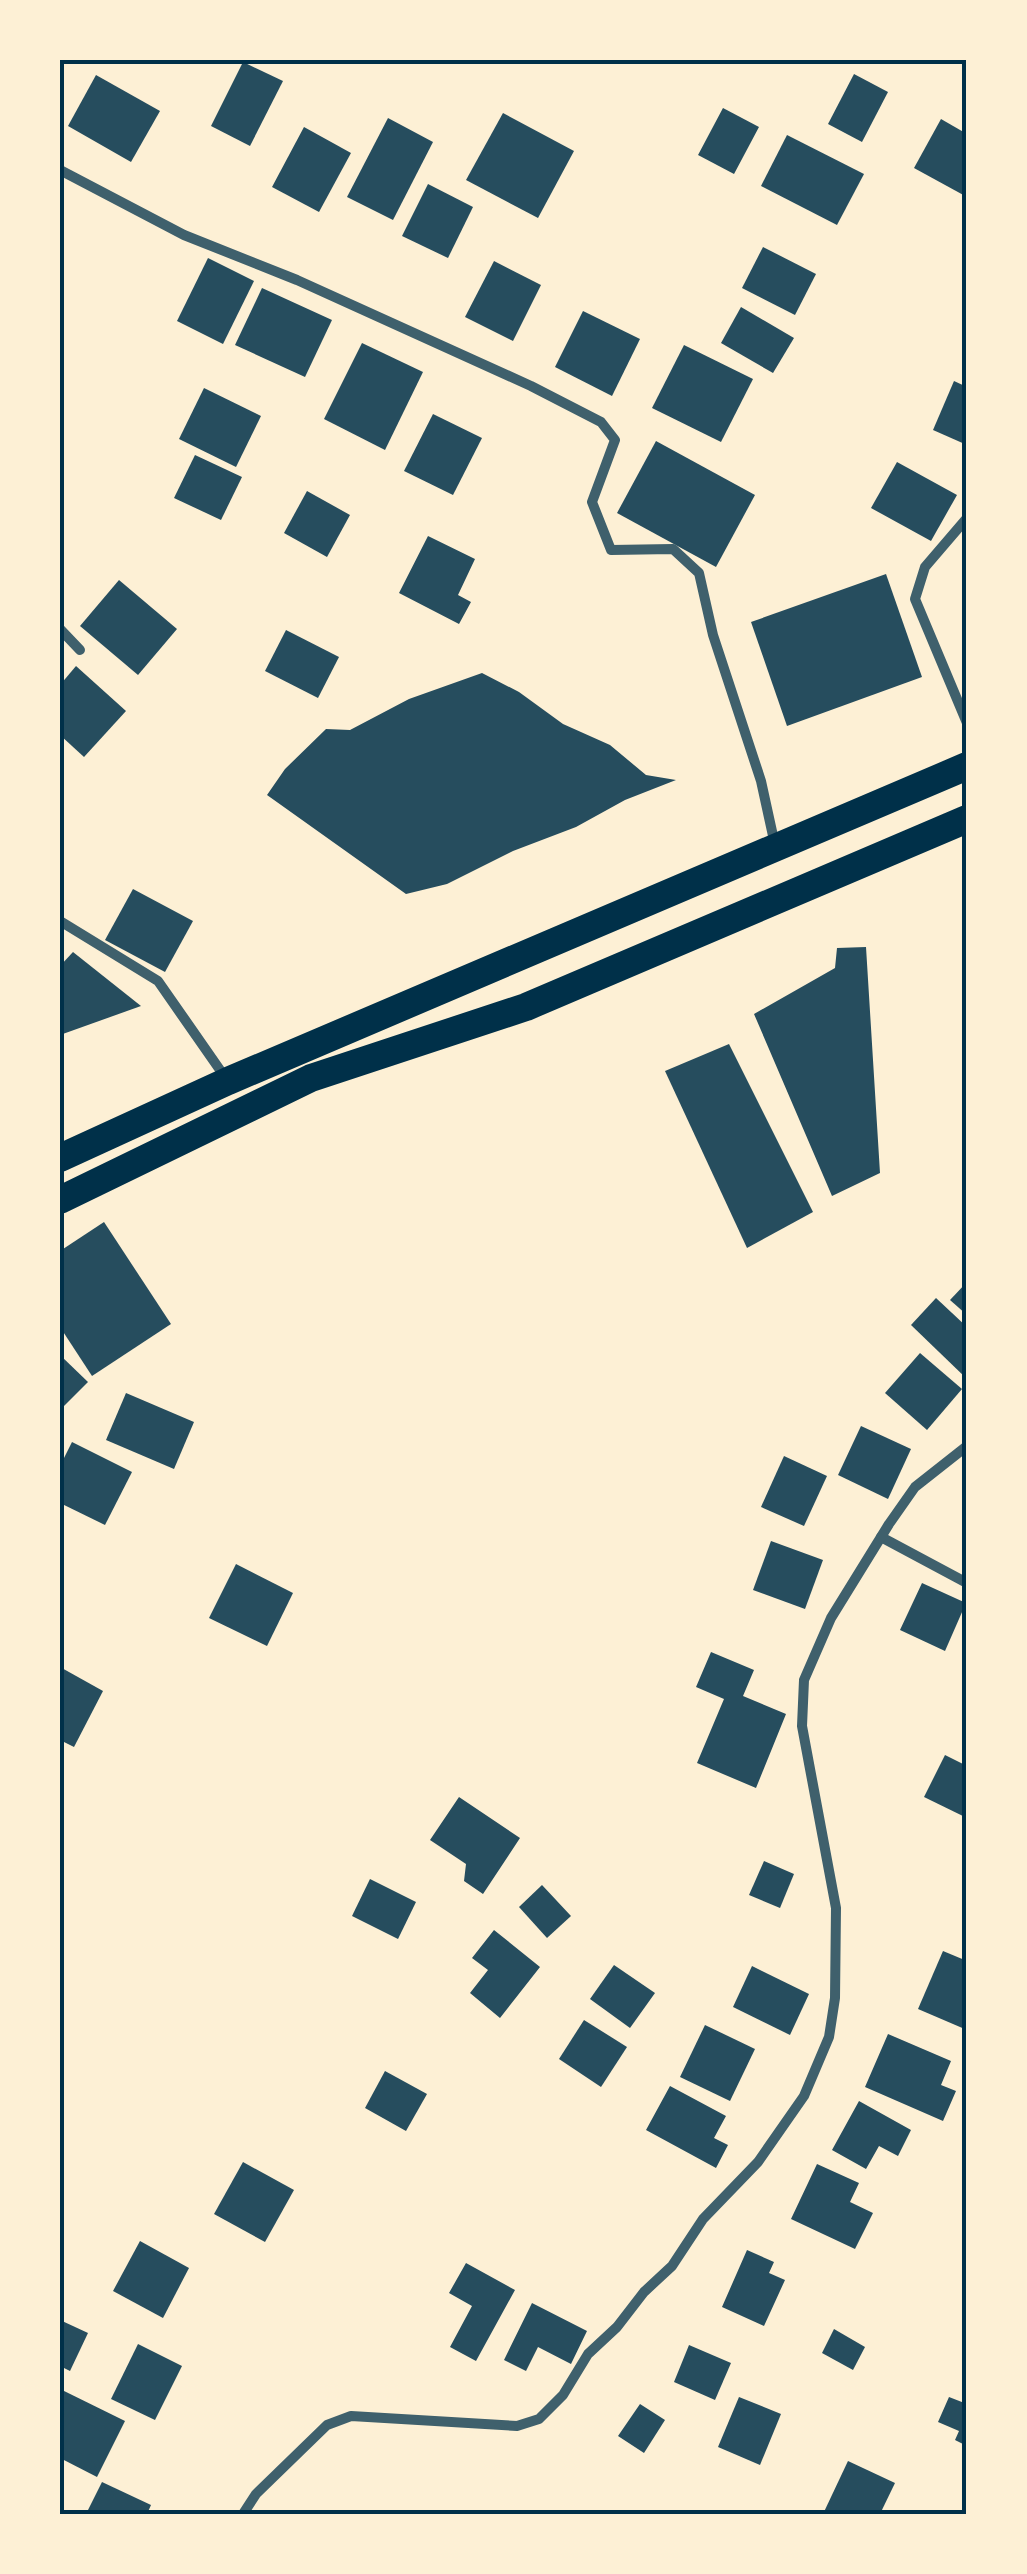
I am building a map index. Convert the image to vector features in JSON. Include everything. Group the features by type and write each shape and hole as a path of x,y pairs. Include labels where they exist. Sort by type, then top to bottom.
{"highway":[{"path":"60,1158 228,1080 967,766"},
{"path":"60,1200 311,1078 526,1007 967,819"}],"street":[{"path":"60,170 184,235 297,280 601,422 615,440 592,502 611,550 674,549 699,574 713,635 761,781 775,846"},
{"path":"967,518 924,568 914,599 967,723"},
{"path":"60,629 80,650"},
{"path":"60,921 158,980 228,1080"},
{"path":"244,2514 256,2494 326,2425 352,2416 517,2426 538,2419 563,2396 588,2354 672,2266 703,2219 758,2162 786,2126 804,2096 829,2038 835,1998 836,1908 802,1726 804,1680 831,1618 915,1487 967,1446"},
{"path":"881,1537 967,1583"}],"building":[{"path":"243,62 283,81 250,146 211,126"},
{"path":"854,74 888,92 862,142 828,124"},
{"path":"96,75 160,111 131,162 68,126"},
{"path":"723,108 759,127 734,174 698,155"},
{"path":"503,113 574,151 538,218 466,180"},
{"path":"388,118 433,142 393,220 347,197"},
{"path":"941,119 967,134 967,197 914,168"},
{"path":"304,127 351,153 319,212 272,187"},
{"path":"787,135 864,174 837,225 761,186"},
{"path":"428,184 473,207 448,258 402,236"},
{"path":"763,247 816,274 795,315 742,288"},
{"path":"208,258 254,281 223,344 177,321"},
{"path":"494,261 541,285 513,341 465,317"},
{"path":"262,288 332,320 305,377 235,345"},
{"path":"741,307 794,338 773,373 721,343"},
{"path":"583,311 640,339 612,396 555,367"},
{"path":"362,343 423,372 385,450 324,419"},
{"path":"684,345 753,379 721,442 652,408"},
{"path":"954,381 967,387 967,445 933,430"},
{"path":"204,388 261,416 236,467 179,439"},
{"path":"433,414 482,438 453,495 404,471"},
{"path":"656,441 755,495 716,567 617,513"},
{"path":"195,455 242,477 221,520 174,498"},
{"path":"897,462 957,495 931,541 871,508"},
{"path":"307,491 350,515 327,557 284,533"},
{"path":"428,536 475,559 458,595 471,602 459,624 399,593"},
{"path":"886,574 922,677 787,726 751,622"},
{"path":"119,580 177,629 138,675 80,626"},
{"path":"286,630 339,657 318,698 265,671"},
{"path":"76,666 126,711 84,757 60,735 60,685"},
{"path":"482,673 519,692 563,724 610,745 646,775 676,780 447,884 406,894 267,795 285,769 326,729 350,730 409,699"},
{"path":"133,889 193,921 165,972 105,940"},
{"path":"866,947 880,1173 832,1196 754,1014 835,968 837,948"},
{"path":"73,952 141,1006 60,1035 60,966"},
{"path":"729,1044 813,1212 747,1248 665,1071"},
{"path":"104,1222 171,1324 92,1376 60,1327 60,1251"},
{"path":"967,1282 967,1315 950,1300"},
{"path":"936,1298 967,1327 967,1379 911,1325"},
{"path":"920,1353 962,1389 927,1430 885,1393"},
{"path":"60,1355 88,1382 60,1410"},
{"path":"126,1393 194,1422 174,1469 106,1440"},
{"path":"861,1426 911,1449 888,1499 838,1475"},
{"path":"72,1442 132,1472 105,1525 60,1503 60,1466"},
{"path":"784,1456 827,1476 804,1526 761,1507"},
{"path":"771,1541 823,1560 805,1609 753,1590"},
{"path":"236,1564 293,1593 267,1646 209,1618"},
{"path":"922,1583 966,1603 945,1651 900,1630"},
{"path":"711,1652 754,1670 743,1696 786,1714 756,1788 697,1763 724,1699 696,1687"},
{"path":"60,1667 103,1691 74,1747 60,1740"},
{"path":"945,1755 967,1766 967,1818 924,1797"},
{"path":"459,1797 520,1838 483,1894 464,1881 466,1864 430,1840"},
{"path":"764,1861 794,1874 780,1908 749,1895"},
{"path":"370,1879 416,1902 398,1939 352,1916"},
{"path":"542,1885 571,1916 547,1938 519,1907"},
{"path":"494,1930 540,1967 500,2018 470,1993 488,1970 472,1958"},
{"path":"943,1951 967,1961 967,2030 918,2009"},
{"path":"614,1965 655,1993 630,2028 590,1999"},
{"path":"752,1966 809,1994 790,2035 733,2007"},
{"path":"584,2020 627,2047 601,2087 559,2059"},
{"path":"705,2025 755,2049 730,2101 680,2077"},
{"path":"888,2034 951,2061 941,2085 956,2091 943,2121 865,2087"},
{"path":"385,2071 427,2094 406,2131 365,2108"},
{"path":"670,2086 726,2116 714,2138 728,2145 716,2168 646,2130"},
{"path":"859,2101 911,2130 898,2156 879,2146 866,2169 832,2150"},
{"path":"243,2162 294,2190 265,2242 214,2214"},
{"path":"817,2164 859,2183 850,2202 873,2213 855,2249 791,2219"},
{"path":"140,2241 189,2268 163,2318 113,2291"},
{"path":"747,2250 774,2262 769,2273 785,2280 764,2326 722,2307"},
{"path":"466,2263 515,2290 476,2361 450,2347 472,2306 449,2293"},
{"path":"532,2303 587,2331 571,2364 538,2347 526,2371 504,2360"},
{"path":"60,2320 88,2333 70,2371 60,2366"},
{"path":"834,2329 865,2347 853,2370 822,2353"},
{"path":"138,2344 182,2366 155,2420 111,2399"},
{"path":"689,2345 731,2363 715,2400 674,2382"},
{"path":"60,2389 125,2421 97,2477 60,2458"},
{"path":"739,2397 781,2414 760,2465 718,2447"},
{"path":"949,2397 967,2404 967,2446 955,2440 959,2431 938,2422"},
{"path":"640,2404 665,2420 644,2453 618,2436"},
{"path":"848,2461 895,2483 880,2514 823,2514"},
{"path":"102,2482 151,2505 147,2514 86,2514"}]}
